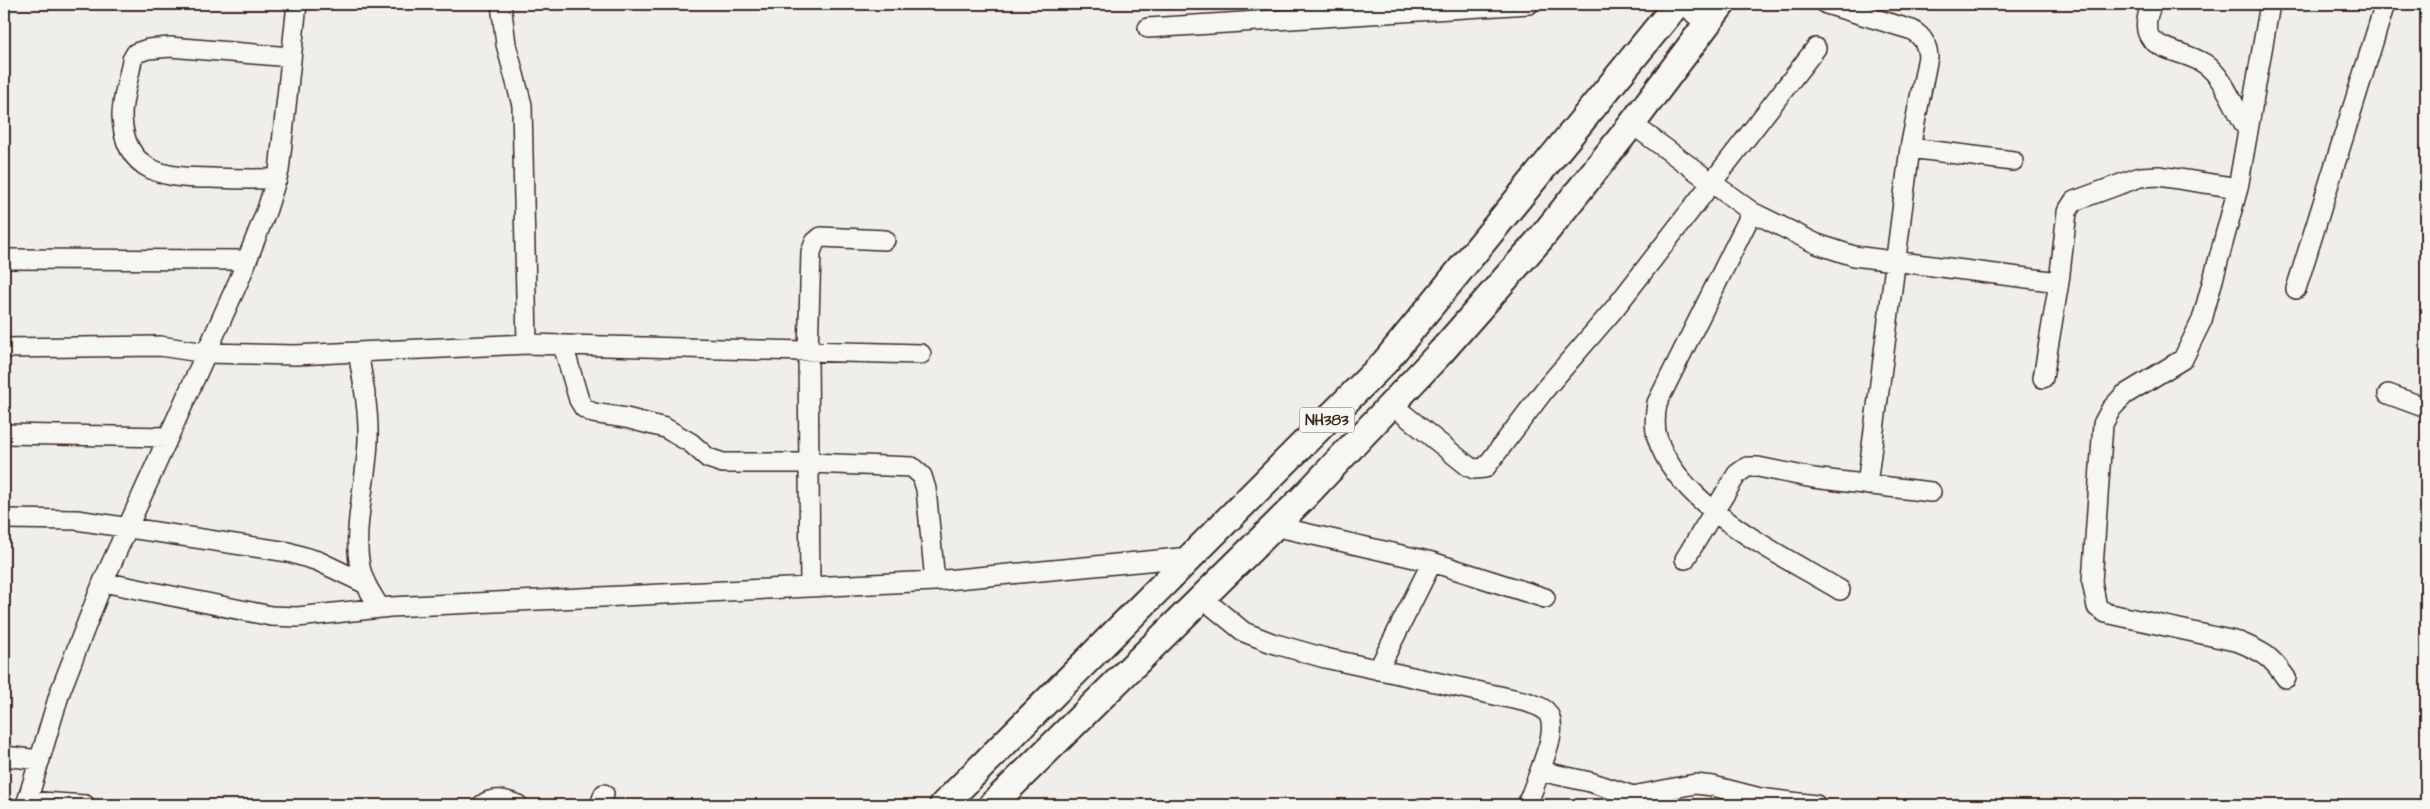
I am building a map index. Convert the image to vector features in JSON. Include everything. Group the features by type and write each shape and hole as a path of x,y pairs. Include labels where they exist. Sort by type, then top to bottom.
{"highway":[{"name":"NH383","path":"943,805 1385,362 1676,4"},
{"name":"NH383","path":"1001,803 1274,526 1391,404 1541,238 1632,124 1722,4"}],"street":[{"path":"85,805 27,803 60,692 103,582 247,260 276,179 297,4"},
{"path":"501,4 506,44 522,105 527,344"},
{"path":"1148,28 1384,8 1529,4"},
{"path":"1684,4 1706,25"},
{"path":"1826,4 1912,30 1921,36 1927,46 1928,57 1910,148 1867,485"},
{"path":"2152,4 2145,27 2150,37 2159,47 2204,64 2218,77 2247,129"},
{"path":"2270,4 2238,188 2202,320 2192,344 2183,359 2124,395 2111,409 2103,424 2092,582 2097,607 2106,613 2238,642 2259,650 2273,659 2286,678"},
{"path":"2296,289 2385,4"},
{"path":"276,179 175,178 154,172 136,159 124,137 122,115 132,60 136,53 170,46 291,57"},
{"path":"1391,404 1468,466 1474,469 1485,468 1546,388 1615,308 1816,48"},
{"path":"1632,124 1752,212 1816,244 1854,256 2059,282"},
{"path":"1910,148 2013,161"},
{"path":"2043,378 2059,282 2067,212 2074,201 2140,177 2159,176 2238,188"},
{"path":"1752,212 1657,403 1654,419 1657,437 1664,453 1687,487 1714,512 1840,590"},
{"path":"810,586 808,352 812,252 815,242 821,237 885,240"},
{"path":"4,259 247,260"},
{"path":"4,348 150,346 206,353 295,356 527,344 563,344 921,354"},
{"path":"563,344 579,400 584,408 593,413 626,418 665,428 691,443 708,458 723,463 810,463 901,465 912,467 922,476 935,582"},
{"path":"358,352 366,398 368,440 358,540 360,567 366,584 380,608"},
{"path":"2388,394 2426,408"},
{"path":"4,434 168,437"},
{"path":"1684,559 1737,474 1746,467 1867,485 1931,492"},
{"path":"4,519 53,518 129,527 288,552 318,561 366,584"},
{"path":"1274,526 1432,562 1545,598"},
{"path":"103,582 271,616 297,617 380,608 810,586 935,582 1190,557"},
{"path":"1378,670 1432,562"},
{"path":"1202,597 1233,624 1251,635 1325,658 1526,702 1543,709 1550,716 1552,728 1540,771 1527,805"},
{"path":"4,756 40,760"},
{"path":"1540,771 1646,802 1695,784 1714,786 1760,798 1816,805"},
{"path":"482,805 487,801 497,799 518,805"}]}
